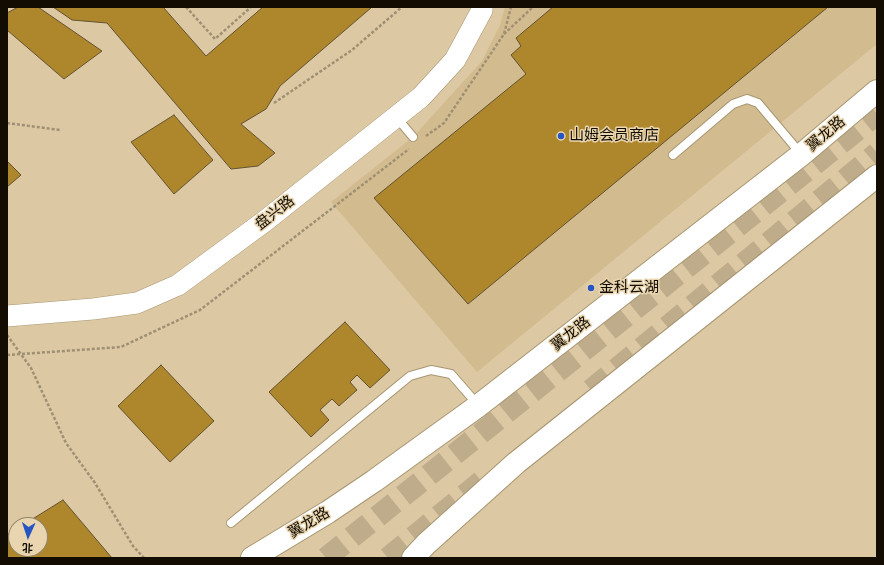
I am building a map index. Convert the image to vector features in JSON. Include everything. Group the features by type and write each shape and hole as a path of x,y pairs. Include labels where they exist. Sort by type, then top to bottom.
{"main road":[{"name":"翼龙路","path":"252,558 328,512 374,481 478,406 801,155 877,91"},
{"path":"413,558 426,544 516,463 877,176"}],"street":[{"name":"盘兴路","path":"7,316 93,309 137,303 178,285 265,221 421,97 455,60 482,10 482,7"}],"lane":[{"path":"673,155 733,104 747,99 758,103 801,155"},
{"path":"396,117 413,137"},
{"path":"231,523 410,376 431,370 451,374 478,406"}],"path":[{"path":"186,7 215,39 251,7"},
{"path":"274,103 352,50 402,7"},
{"path":"504,34 533,7"},
{"path":"7,123 60,130"},
{"path":"7,334 31,368 66,443 95,483 133,546 144,558"}],"shaded area":[{"path":"505,7 877,7 877,44 477,372 331,202 413,137 482,61 500,25"}],"building":[{"path":"18,7 38,7 102,51 64,79 7,30 7,13"},
{"path":"53,7 163,7 206,56 263,7 372,7 280,86 266,109 241,124 275,153 258,166 231,169 107,23 72,20"},
{"name":"山姆会员商店","path":"553,7 828,7 468,304 374,198 526,74 511,55 521,46 516,38"},
{"path":"174,115 213,160 174,194 131,142"},
{"path":"7,161 21,175 7,187"},
{"path":"345,322 390,370 370,388 357,375 350,382 357,390 339,406 332,399 320,410 329,420 311,437 269,392"},
{"path":"161,365 214,421 170,462 118,406"},
{"path":"63,500 112,558 7,558 8,534 8,557 48,557 48,517 36,517"}],"tunnel":[{"path":"326,558 877,114"},
{"path":"591,390 877,153"},
{"path":"388,558 483,480"}],"place":[{"name":"山姆会员商店","path":"561,136"},
{"name":"金科云湖","path":"591,288"}]}
